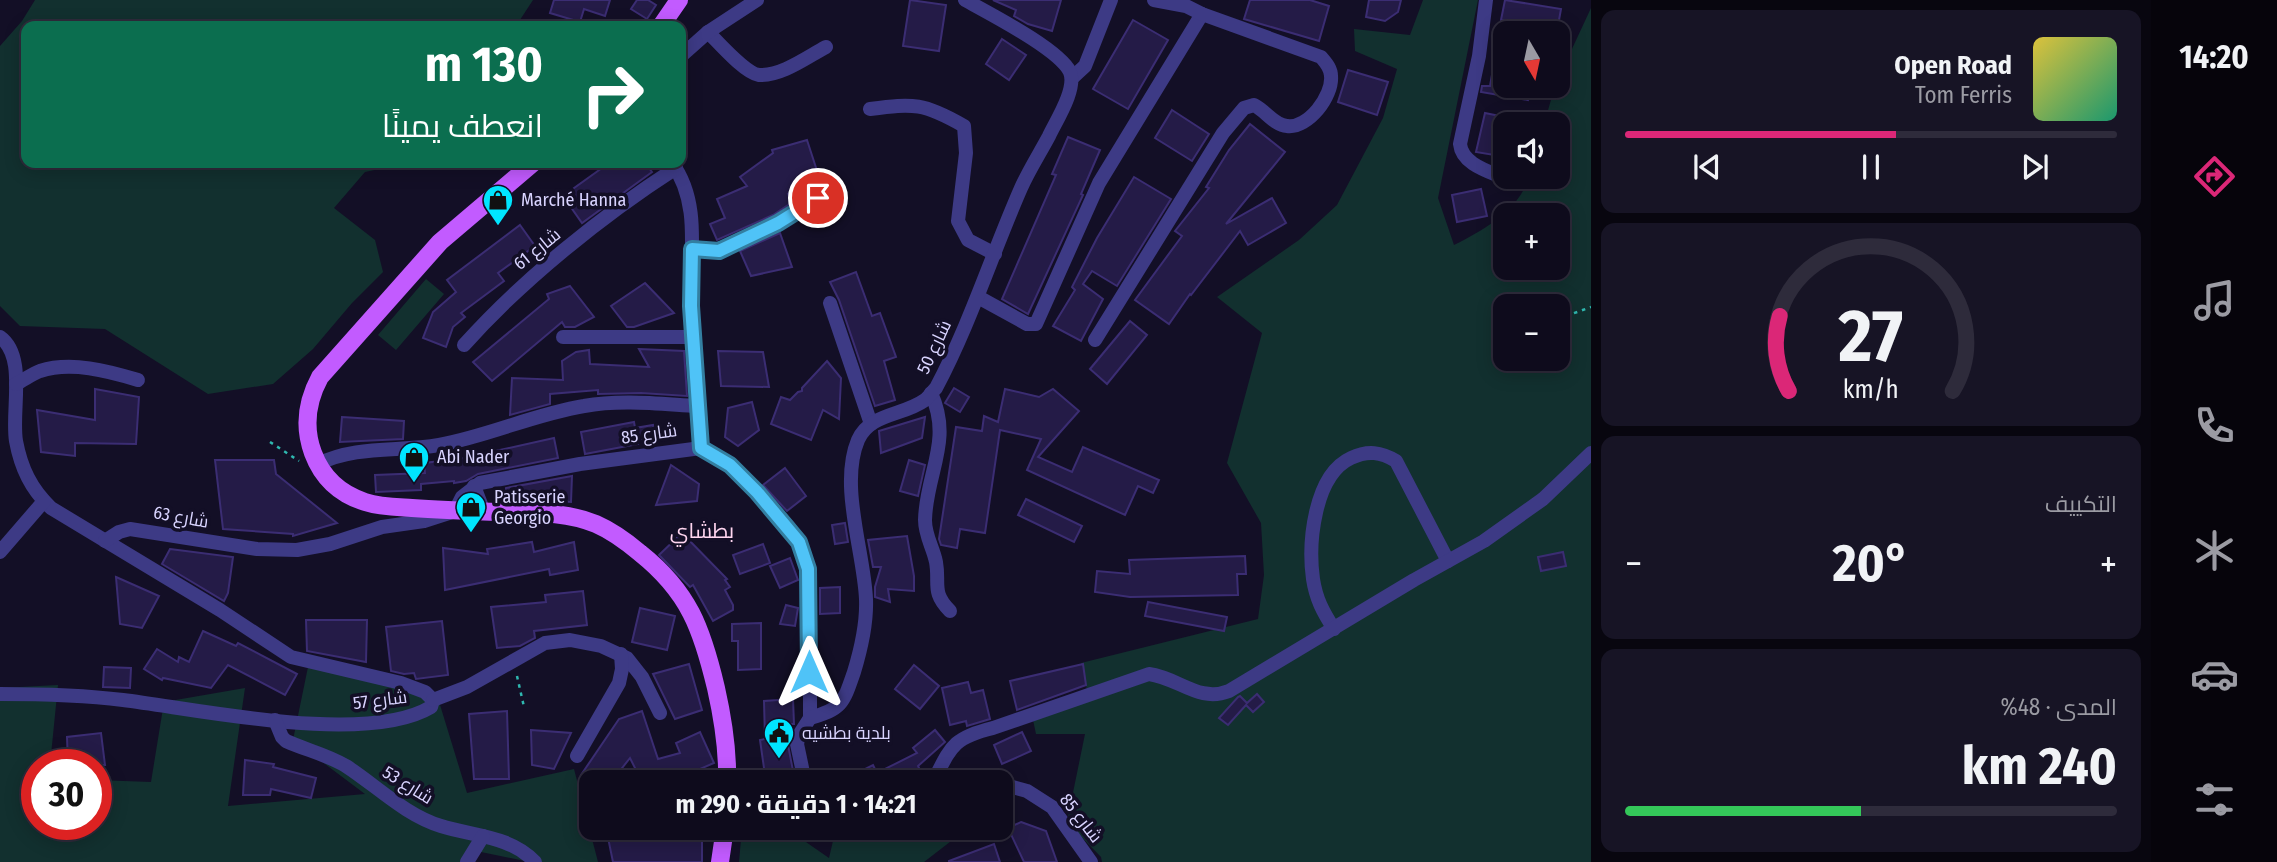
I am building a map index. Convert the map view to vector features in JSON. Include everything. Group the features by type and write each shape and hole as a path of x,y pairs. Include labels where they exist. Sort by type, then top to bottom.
{"main road":[{"path":"664,21 679,0"},
{"path":"527,168 440,242 320,377 308,403 310,444 328,480 366,503 456,511 551,513 595,524 627,542 668,577 695,615 707,649 726,740 727,770"},
{"path":"720,862 723,840"}],"street":[{"path":"686,51 708,32 757,0"},
{"path":"965,0 1045,48 1066,66 1072,78"},
{"name":"شارع 50","path":"871,424 924,400 943,375 978,297 1022,186 1064,106 1072,78 1085,66 1111,0"},
{"path":"1095,340 1200,169 1244,108 1254,105 1277,123 1297,126 1310,117 1331,87 1329,68 1321,57 1186,6 1154,0"},
{"path":"1486,0 1479,57 1460,144 1464,157 1493,172"},
{"path":"978,297 1027,324 1036,324 1099,183 1202,14"},
{"path":"708,32 745,68 757,75 780,71 826,47"},
{"path":"870,109 905,105 935,110 964,126 966,153 958,222 968,240 995,254"},
{"name":"شارع 61","path":"464,345 489,317 532,278 670,168"},
{"path":"675,168 684,186 691,216 691,306 701,448"},
{"path":"692,249 719,251 778,223 818,198"},
{"path":"810,718 833,711 841,703 862,640 866,601 852,499 853,460 863,432 871,424 830,303"},
{"path":"0,337 6,341 13,355 15,419 20,458 31,485 61,516 105,541"},
{"path":"563,337 695,337"},
{"path":"16,384 40,371 58,368 97,370 138,380"},
{"path":"931,393 939,414 940,452 925,523 936,566 936,591 942,604 950,611"},
{"path":"318,464 332,457 357,451 443,444 563,410 597,404 697,406"},
{"name":"شارع 85","path":"474,486 497,479 667,450 701,448 730,465 789,527 805,555 810,604 810,718 799,735 797,744 802,770"},
{"path":"1334,629 1317,599 1313,578 1312,542 1318,500 1342,462 1360,453 1373,452 1384,454 1396,461 1448,561"},
{"path":"939,770 952,746 972,733 1149,674 1172,679 1208,696 1219,695 1483,541 1530,510 1591,453"},
{"path":"456,511 462,497 474,486 484,512"},
{"path":"0,552 44,501"},
{"name":"شارع 63","path":"105,541 118,532 130,529 236,547 297,550 456,511"},
{"name":"شارع 57","path":"0,694 82,696 326,724 394,720 418,714 431,707 433,700 425,692 401,683 291,657 220,610 105,541"},
{"path":"433,700 467,687 530,651 556,640 586,642 621,654 635,665 660,713"},
{"path":"577,756 619,683 621,654"},
{"name":"شارع 53","path":"275,720 286,741 344,765 422,818 517,848 535,862"},
{"name":"شارع 85","path":"1013,787 1039,796 1052,807 1091,862"},
{"path":"467,862 483,836"}],"path":[{"path":"1570,314 1591,307"},
{"path":"507,665 517,675 524,707"}],"green space":[{"path":"35,0 533,0 519,21 22,21"},
{"path":"1423,0 1478,0 1438,198 1454,245 1493,222 1493,280 1570,280 1570,203 1514,203 1524,189 1570,189 1570,112 1547,112 1552,98 1570,98 1570,53 1591,8 1591,862 1102,862 1101,857 1067,822 1085,734 1036,734 1032,715 1089,699 1081,663 1258,619 1264,575 1261,523 1227,463 1262,333 1217,297 1299,240 1337,205 1383,118 1397,69 1355,51 1354,29 1410,35"},
{"path":"21,22 21,168 384,168 365,172 334,208 375,240 383,272 313,349 273,384 208,394 105,329 20,326 0,306 0,46"},
{"path":"426,279 444,294 396,350 378,335"},
{"path":"308,667 437,695 467,793 574,769 579,788 579,840 592,840 598,862 530,862 481,852 473,862 0,862 0,688 58,685 52,749 21,749 21,840 112,840 112,781 151,782 164,702 245,688 228,806 365,794 293,740"},
{"path":"741,840 803,840 829,858 833,840 952,840 924,862 739,862"}],"building":[{"path":"554,0 610,0 605,16 584,9 580,21 577,21 550,13"},
{"path":"637,0 648,0 656,5 647,19 631,9"},
{"path":"910,0 946,5 939,51 903,46"},
{"path":"993,0 1061,0 1052,31 1028,24 1014,16 1016,10"},
{"path":"1250,0 1310,0 1329,6 1319,41 1244,19"},
{"path":"1369,0 1401,0 1398,12 1385,21 1366,17"},
{"path":"1505,0 1561,9 1559,21 1501,20"},
{"path":"1133,20 1168,40 1128,109 1093,89"},
{"path":"1002,39 1026,55 1009,80 986,64"},
{"path":"1493,69 1493,94 1481,92 1482,86 1490,86"},
{"path":"1348,70 1388,82 1377,115 1338,102"},
{"path":"1172,110 1209,134 1192,161 1155,138"},
{"path":"1485,113 1493,115 1493,155 1476,152"},
{"path":"1250,124 1285,152 1226,224 1272,198 1286,223 1248,245 1240,231 1169,324 1135,300 1182,236 1175,231 1209,188 1206,187 1229,150"},
{"path":"1068,137 1100,150 1081,194 1083,195 1028,314 1002,299 1056,175 1052,174"},
{"path":"807,140 821,183 788,194 791,203 773,215 717,240 710,224 725,218 717,199 747,186 740,177 773,153 772,150"},
{"path":"602,168 649,168 652,172 582,223 563,196"},
{"path":"1134,177 1171,199 1117,286 1092,271 1083,284 1103,299 1081,341 1053,326 1075,290 1072,287 1097,238"},
{"path":"1481,189 1487,216 1457,222 1452,195"},
{"path":"520,225 535,246 498,273 504,281 461,313 465,317 453,327 446,347 423,338 433,312 456,292 447,280"},
{"path":"780,233 792,267 751,276 740,251"},
{"path":"856,272 872,316 880,313 896,357 884,361 895,400 875,406 839,300 830,282"},
{"path":"645,283 674,313 627,327 611,306"},
{"path":"570,286 594,317 575,327 565,327 562,322 492,381 473,362 549,299 547,294"},
{"path":"1130,321 1147,335 1107,384 1090,369"},
{"path":"639,349 684,351 687,396 598,394 598,390 550,394 550,404 510,415 512,378 563,380 562,361 576,352 589,350 590,364 649,367"},
{"path":"718,351 763,352 769,387 721,386"},
{"path":"827,361 841,378 839,419 823,410 811,440 771,424 781,397 790,400 802,391"},
{"path":"954,388 969,397 960,412 945,403"},
{"path":"95,389 139,397 136,444 75,443 75,456 41,452 37,410 95,420"},
{"path":"1005,389 1039,397 1053,389 1079,411 1038,457 1072,472 1083,447 1159,480 1153,493 1138,486 1125,515 1027,470 1041,439 1000,430 985,533 960,529 957,548 941,545 939,539 956,427 982,431 984,416 998,422"},
{"path":"752,402 759,430 738,446 725,437 728,408"},
{"path":"342,417 404,421 403,439 340,442"},
{"path":"925,417 922,438 881,453 879,431"},
{"path":"634,422 635,428 653,425 655,437 637,440 638,444 585,454 581,432"},
{"path":"554,438 558,458 478,474 466,481 421,484 421,490 376,492 375,475 425,473 424,463 459,459"},
{"path":"215,460 274,460 276,474 337,523 293,536 223,529"},
{"path":"909,460 925,465 918,496 900,491"},
{"path":"671,465 699,484 697,501 656,505"},
{"path":"785,468 806,496 787,511 763,485"},
{"path":"572,476 571,502 506,498 506,488"},
{"path":"1026,499 1082,526 1074,542 1018,515"},
{"path":"845,523 848,542 835,544 832,525"},
{"path":"682,533 727,579 725,580 730,587 725,590 733,610 713,621 693,585 690,587 659,555"},
{"path":"907,536 914,591 888,589 890,602 875,597 881,567 873,567 868,540"},
{"path":"532,542 534,552 574,542 578,570 550,575 549,569 445,590 443,548 488,554 487,549"},
{"path":"763,544 770,563 740,574 733,555"},
{"path":"170,549 233,557 228,593 224,601 162,564"},
{"path":"1563,552 1566,566 1541,571 1538,557"},
{"path":"1245,556 1246,574 1237,574 1238,595 1130,597 1095,592 1097,571 1130,574 1129,560"},
{"path":"790,558 798,580 780,588 770,566"},
{"path":"116,577 159,596 142,628 120,624"},
{"path":"840,587 840,613 820,614 820,588"},
{"path":"583,591 587,625 534,631 535,638 520,646 497,648 491,607 546,602 545,595"},
{"path":"1148,602 1227,617 1224,631 1145,616"},
{"path":"786,605 798,608 795,626 780,624"},
{"path":"640,608 675,616 667,650 632,642"},
{"path":"306,620 367,620 366,662 307,651"},
{"path":"442,621 448,675 416,679 414,673 391,671 386,627"},
{"path":"761,623 761,669 738,670 738,641 732,641 732,624"},
{"path":"203,631 236,646 238,643 297,674 285,695 228,665 211,688 163,678 162,680 144,669 157,649 178,662 179,657 189,662"},
{"path":"689,664 702,710 675,719 653,674"},
{"path":"1083,664 1086,685 1017,710 1010,681"},
{"path":"914,665 939,686 920,709 895,689"},
{"path":"104,667 131,668 130,688 103,687"},
{"path":"968,682 971,693 983,690 990,719 967,726 966,721 950,725 942,688"},
{"path":"1257,694 1264,702 1253,712 1246,705 1228,725 1219,718 1238,697 1247,703"},
{"path":"793,699 794,724 789,724 788,745 793,770 764,770 760,740 765,739 764,701"},
{"path":"507,711 509,779 474,779 469,714"},
{"path":"642,711 658,759 680,753 676,743 700,732 714,763 698,770 636,770 630,758 620,770 584,770 619,719"},
{"path":"531,730 571,733 554,769 532,765"},
{"path":"935,730 945,742 918,766 920,770 883,770 917,753 913,748"},
{"path":"1022,732 1031,751 1002,764 994,745"},
{"path":"101,733 103,749 67,749 67,737"},
{"path":"245,760 274,764 273,767 316,778 311,798 271,789 270,795 243,795"},
{"path":"873,765 876,770 863,770"},
{"path":"1021,822 1046,831 1057,862 1024,862 1013,839 1013,826"},
{"path":"608,840 702,840 702,862 613,862"},
{"path":"994,844 1000,862 949,862 949,861"}],"place":[{"name":"Marché Hanna","path":"498,227"},
{"name":"Abi Nader","path":"414,484"},
{"name":"Patisserie Georgio","path":"471,534"},
{"name":"بلدية بطشيه","path":"779,760"}],"district":[{"name":"بطشاي","path":"702,531"}],"route":[{"path":"809,672 808,569 799,542 789,527 730,465 701,448 691,290 692,249 719,251 778,223 818,198"}]}
